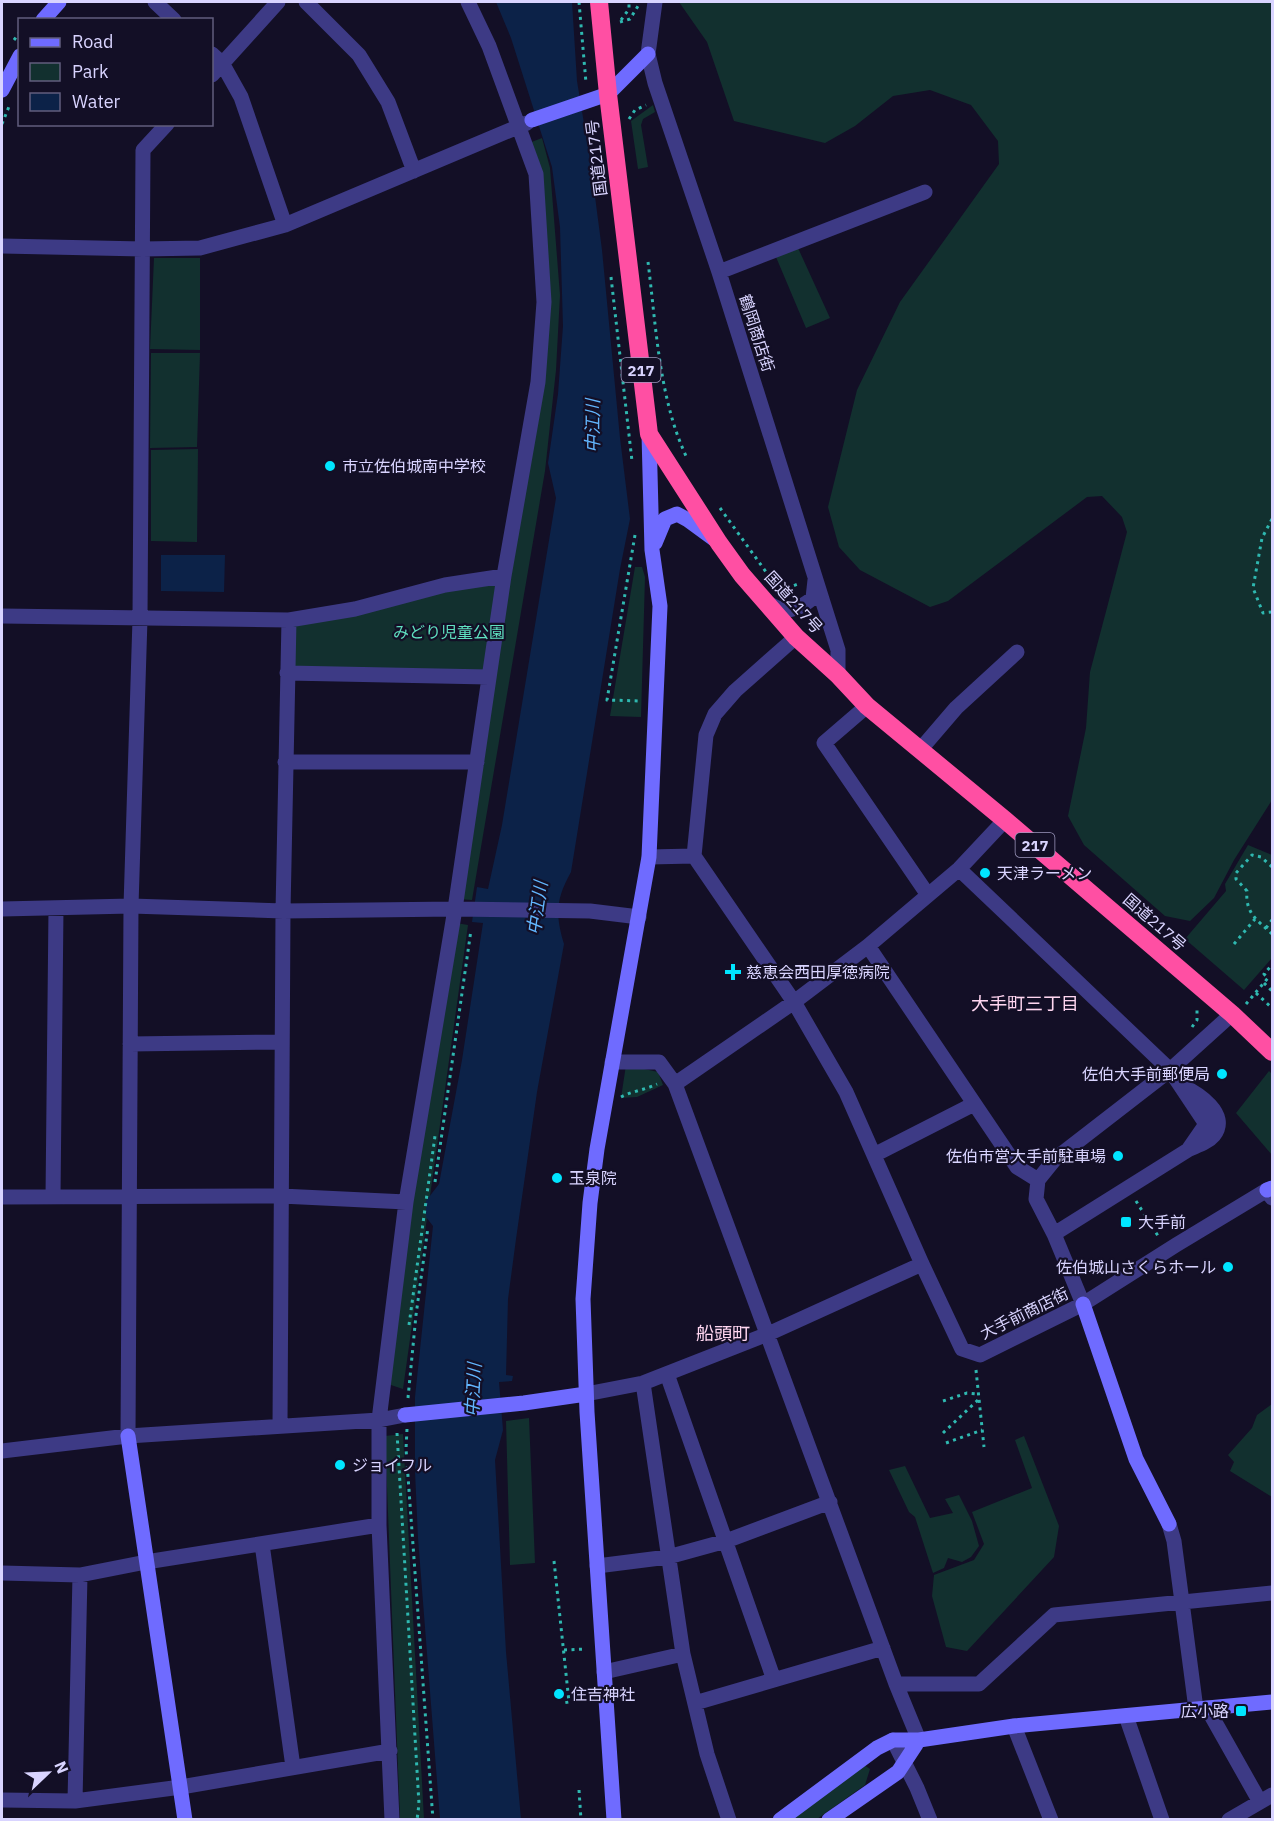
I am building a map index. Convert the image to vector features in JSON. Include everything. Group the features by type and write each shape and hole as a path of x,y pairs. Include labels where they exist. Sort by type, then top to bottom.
{"highway":[{"name":"国道217号","path":"599,2 649,434 719,543 764,601 796,636 867,706 1239,1009 1272,1052"}],"street":[{"path":"45,18 59,2"},
{"path":"155,2 172,18"},
{"path":"278,2 217,58 241,97 285,225"},
{"path":"306,2 358,55 388,102 414,171"},
{"path":"392,1820 379,1525 379,1420 406,1202 442,976 461,909 489,677 538,382 543,302 537,174 526,124 468,2"},
{"name":"鶴岡商店街","path":"656,2 648,54 655,83 719,272 816,577 838,650 838,675"},
{"path":"2,246 200,248 285,225 526,124 586,100 608,94 648,54"},
{"path":"2,90 18,60"},
{"path":"165,126 143,150 140,619 131,906 128,1436 185,1820"},
{"path":"719,272 925,192"},
{"path":"614,1820 586,1394 583,1299 589,1215 597,1149 649,857 660,606 652,550 649,434"},
{"path":"652,550 665,519 677,514 719,543"},
{"path":"2,616 289,620 355,609 445,585 504,576"},
{"path":"764,601 780,610 805,605 813,598 816,577"},
{"path":"280,1426 283,911 289,620"},
{"path":"649,857 694,856 706,735 715,714 735,691 796,636"},
{"path":"920,750 956,708 1017,652"},
{"path":"287,673 489,677"},
{"path":"867,706 824,744 928,895"},
{"path":"285,762 477,762"},
{"path":"668,1083 794,1002 868,946 959,869 1005,820"},
{"name":"大手前商店街","path":"694,856 794,1002 846,1092 962,1349 980,1355 1083,1304 1176,1245 1271,1192"},
{"path":"959,869 1170,1070 1206,1124 1188,1150 1054,1234"},
{"path":"2,909 131,906 283,911 461,909 590,911 639,917"},
{"path":"53,1197 56,908"},
{"path":"868,946 1017,1167 1038,1180"},
{"path":"1229,1820 1266,1799 1202,1708 1181,1602 1174,1541 1169,1524 1136,1459 1083,1304 1054,1234 1036,1199 1038,1180 1055,1159 1170,1070 1239,1009"},
{"path":"130,1044 282,1042"},
{"path":"612,1062 659,1062 768,1334 896,1684 919,1740"},
{"path":"874,1155 974,1104"},
{"path":"2,1197 282,1196 406,1202"},
{"path":"2,1451 128,1436 379,1420 524,1403 643,1383 768,1334 922,1264"},
{"path":"667,1374 774,1680"},
{"path":"643,1383 683,1654 707,1754 729,1820"},
{"path":"597,1566 668,1557 726,1541 830,1503"},
{"path":"2,1573 80,1575 146,1562 379,1525"},
{"path":"262,1544 293,1767"},
{"path":"75,1801 80,1575"},
{"path":"896,1684 979,1684 1054,1615 1272,1593"},
{"path":"695,1703 883,1648"},
{"path":"604,1672 683,1654"},
{"path":"780,1820 876,1748 893,1740 919,1740 1014,1726 1272,1702"},
{"path":"1126,1716 1162,1820"},
{"path":"1014,1726 1051,1820"},
{"path":"893,1740 930,1820"},
{"path":"830,1820 898,1772 919,1740"},
{"path":"2,1800 75,1801 181,1787 390,1751"}],"path":[{"path":"579,2 586,83"},
{"path":"629,2 629,9 620,22 630,19 640,2"},
{"path":"628,121 635,110 646,105"},
{"path":"648,261 662,366 674,426 692,466"},
{"path":"609,266 633,464"},
{"path":"717,504 781,592 799,584"},
{"path":"1272,519 1262,538 1253,588 1263,613 1272,612"},
{"path":"636,531 608,700 645,701"},
{"path":"1272,867 1261,857 1252,855 1236,873 1236,879 1247,891 1247,907 1255,919 1272,933"},
{"path":"1234,944 1255,919"},
{"path":"1266,928 1272,920"},
{"path":"435,1182 471,930"},
{"path":"1239,1009 1268,978 1264,975 1272,965"},
{"path":"1264,983 1272,991"},
{"path":"1255,993 1272,1008"},
{"path":"1196,1001 1198,1012"},
{"path":"629,1093 668,1083"},
{"path":"407,1334 435,1135"},
{"path":"1134,1197 1162,1243"},
{"path":"417,1820 419,1804 405,1568 404,1417 428,1227"},
{"path":"975,1353 984,1447"},
{"path":"943,1401 967,1393 978,1394"},
{"path":"943,1433 979,1399"},
{"path":"404,1417 433,1820"},
{"path":"946,1443 982,1430"},
{"path":"554,1561 569,1702 563,1703"},
{"path":"405,1568 415,1567"},
{"path":"564,1650 591,1648"},
{"path":"579,1790 581,1820"}],"green space":[{"path":"679,2 1272,2 1272,800 1234,860 1214,898 1190,921 1165,916 1084,845 1068,816 1086,728 1090,672 1127,532 1122,517 1102,496 1087,497 948,601 930,607 860,570 839,547 828,507 857,390 900,302 999,164 998,141 971,105 930,90 893,96 855,126 825,143 734,121 707,42"},
{"path":"653,105 655,112 643,119 641,125 648,167 638,169 631,121"},
{"path":"542,138 550,168 560,295 556,370 545,471 472,900 458,899 542,385 529,143"},
{"path":"798,248 830,318 806,328 776,257"},
{"path":"154,258 200,258 200,350 150,349"},
{"path":"151,353 200,353 197,447 150,448"},
{"path":"198,449 197,542 151,541 151,450"},
{"path":"635,567 642,567 645,577 641,717 610,716"},
{"name":"みどり児童公園","path":"499,582 485,674 290,669 291,623 439,591"},
{"path":"1248,845 1272,855 1272,958 1244,990 1185,939 1226,891 1225,884"},
{"path":"456,923 468,925 403,1389 391,1385 390,1364 409,1204"},
{"path":"626,1065 658,1072 663,1085 637,1097 621,1098"},
{"path":"1269,1071 1272,1074 1272,1155 1236,1113"},
{"path":"1272,1404 1272,1497 1230,1471 1234,1462 1228,1455 1252,1428 1257,1415"},
{"path":"529,1418 535,1563 510,1565 506,1421"},
{"path":"403,1434 424,1819 400,1819 385,1436"},
{"path":"1024,1436 1059,1526 1054,1557 967,1651 946,1647 932,1596 934,1575 974,1560 984,1544 972,1512 1032,1488 1015,1440"},
{"path":"905,1466 930,1518 953,1513 945,1499 959,1495 972,1521 979,1546 971,1557 962,1562 948,1558 944,1568 933,1573 915,1517 909,1512 889,1470"},
{"path":"864,1765 870,1769 865,1785 817,1819 790,1820"}],"water":[{"name":"中江川","path":"496,2 572,2 577,81 602,250 630,519 571,872 562,890 558,907 564,944 537,1092 508,1299 506,1375 513,1376 512,1381 499,1382 503,1430 495,1460 506,1652 521,1819 440,1819 418,1538 415,1471 415,1397 433,1226 426,1217 426,1201 439,1184 462,1060 483,923 472,922 477,887 488,889 502,825 556,498 548,463 558,394 563,326 560,227 552,167 511,38"},
{"path":"161,555 225,555 224,592 161,591"}],"place":[{"name":"市立佐伯城南中学校","path":"330,466"},
{"name":"天津ラーメン","path":"985,873"},
{"name":"慈恵会西田厚徳病院","path":"733,972"},
{"name":"佐伯大手前郵便局","path":"1222,1074"},
{"name":"佐伯市営大手前駐車場","path":"1118,1156"},
{"name":"玉泉院","path":"557,1178"},
{"name":"大手前","path":"1126,1222"},
{"name":"佐伯城山さくらホール","path":"1228,1267"},
{"name":"ジョイフル","path":"340,1465"},
{"name":"住吉神社","path":"559,1694"},
{"name":"広小路","path":"1241,1711"}],"district":[{"name":"大手町三丁目","path":"1025,1003"},
{"name":"船頭町","path":"723,1333"}]}
